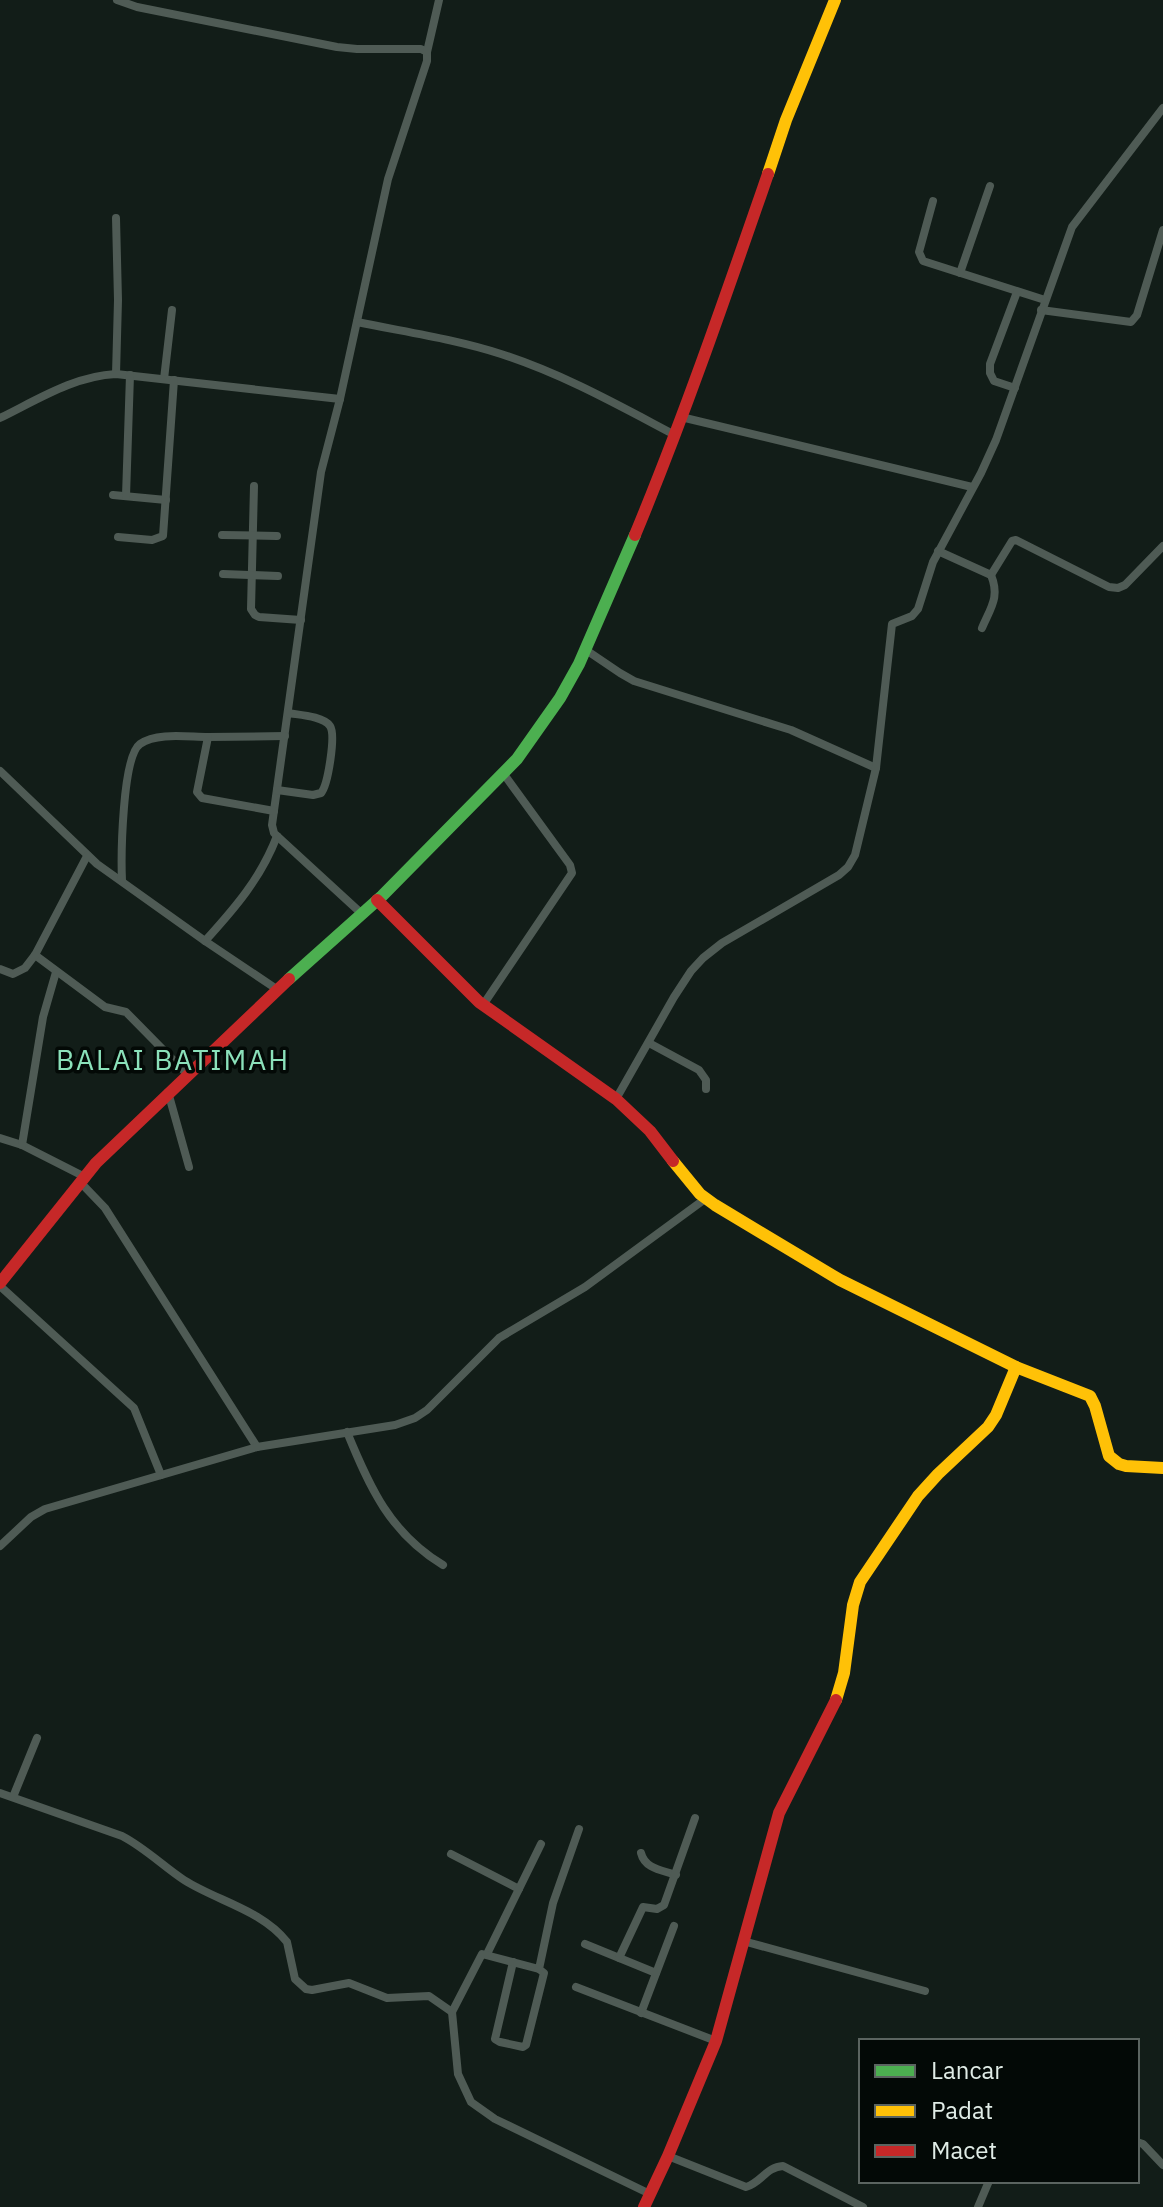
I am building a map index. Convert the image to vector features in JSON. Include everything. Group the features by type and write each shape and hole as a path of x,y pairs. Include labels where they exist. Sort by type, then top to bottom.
{"street":[{"path":"362,914 277,836 273,829 274,811 321,472 388,179 427,61 439,0"},
{"path":"161,1475 130,1403 1,1280 120,1138 377,900 517,759 560,698 586,650 623,566 675,435 786,120 835,0"},
{"path":"123,1 337,47 421,49 427,52"},
{"path":"616,1099 682,984 703,958 722,943 839,875 855,855 876,768 892,624 915,613 929,569 996,440 1065,242 1076,219 1163,108"},
{"path":"960,273 990,186"},
{"path":"933,201 919,252 923,261 1017,292 1043,305 1126,322 1135,319 1163,230"},
{"path":"116,218 116,374"},
{"path":"1015,388 994,381 990,364 1017,292"},
{"path":"118,537 152,540 163,536 172,310"},
{"path":"357,322 512,358 572,381 675,435"},
{"path":"0,418 69,384 98,375 130,375 340,399"},
{"path":"126,496 130,375"},
{"path":"681,417 972,487"},
{"path":"254,486 251,609 259,617 301,620"},
{"path":"113,495 166,500"},
{"path":"222,535 277,536"},
{"path":"991,575 1012,541 1016,540 1109,587 1118,588 1125,585 1163,546"},
{"path":"938,551 991,575 996,595 982,628"},
{"path":"223,574 278,576"},
{"path":"586,650 634,681 791,730 876,768"},
{"path":"277,790 313,795 321,793 327,783 332,733 330,725 323,720 288,713"},
{"path":"122,881 121,832 127,781 135,749 140,744 159,738 285,736"},
{"path":"208,737 198,795 274,811"},
{"path":"483,1005 572,873 570,865 503,773"},
{"path":"2,777 87,856 278,990"},
{"path":"205,941 249,889 267,862 277,836"},
{"path":"0,969 17,973 25,968 35,955 87,856"},
{"path":"377,900 483,1005 616,1099 650,1131 705,1199 829,1274 1016,1367 1090,1396 1106,1452 1112,1460 1126,1466 1163,1468"},
{"path":"35,955 107,1008 126,1012 187,1074"},
{"path":"22,1145 43,1017 56,972"},
{"path":"649,1043 699,1070 706,1080 706,1089"},
{"path":"168,1092 189,1167"},
{"path":"0,1138 22,1145 83,1180 105,1208 257,1447"},
{"path":"0,1546 37,1512 257,1447 395,1425 415,1418 427,1410 499,1338 585,1287 705,1199"},
{"path":"644,2207 716,2041 779,1813 843,1682 853,1605 860,1582 918,1496 988,1427 1016,1367"},
{"path":"347,1432 368,1483 384,1510 408,1539 443,1565"},
{"path":"13,1797 37,1738"},
{"path":"0,1793 122,1836 139,1845 186,1881 250,1913 284,1938 289,1946 296,1981 306,1989 349,1983 387,1998 429,1996 452,2012"},
{"path":"619,1958 643,1907 657,1909 664,1905 695,1818"},
{"path":"539,1969 553,1903 579,1829"},
{"path":"487,1954 541,1844"},
{"path":"641,1853 643,1861 649,1866 676,1875"},
{"path":"451,1854 519,1889"},
{"path":"641,2013 674,1926"},
{"path":"743,1941 925,1991"},
{"path":"585,1944 656,1973"},
{"path":"513,1962 496,2040 523,2047 526,2045 544,1973 539,1969 487,1954 482,1954 452,2012 458,2074 471,2102 495,2119 650,2194"},
{"path":"576,1987 716,2041"},
{"path":"1139,2143 1163,2165"},
{"path":"668,2156 746,2187 769,2169 783,2166 863,2207"},
{"path":"978,2207 988,2183"}],"traffic: fast":[{"path":"289,979 382,896 517,759 560,698 579,664 635,535"}],"traffic: slow":[{"path":"768,174 786,120 835,0"},
{"path":"673,1161 700,1194 715,1205 840,1280 1016,1367 1090,1396 1109,1456 1126,1466 1163,1468"},
{"path":"836,1700 844,1673 853,1605 860,1582 918,1496 988,1427 1016,1367"}],"traffic: jam":[{"path":"635,535 688,401 768,174"},
{"path":"377,900 479,1002 616,1099 650,1131 673,1161"},
{"path":"0,1283 96,1163 289,979"},
{"path":"644,2207 716,2041 779,1813 836,1700"}],"district":[{"name":"BALAI BATIMAH","path":"173,1060"}]}
